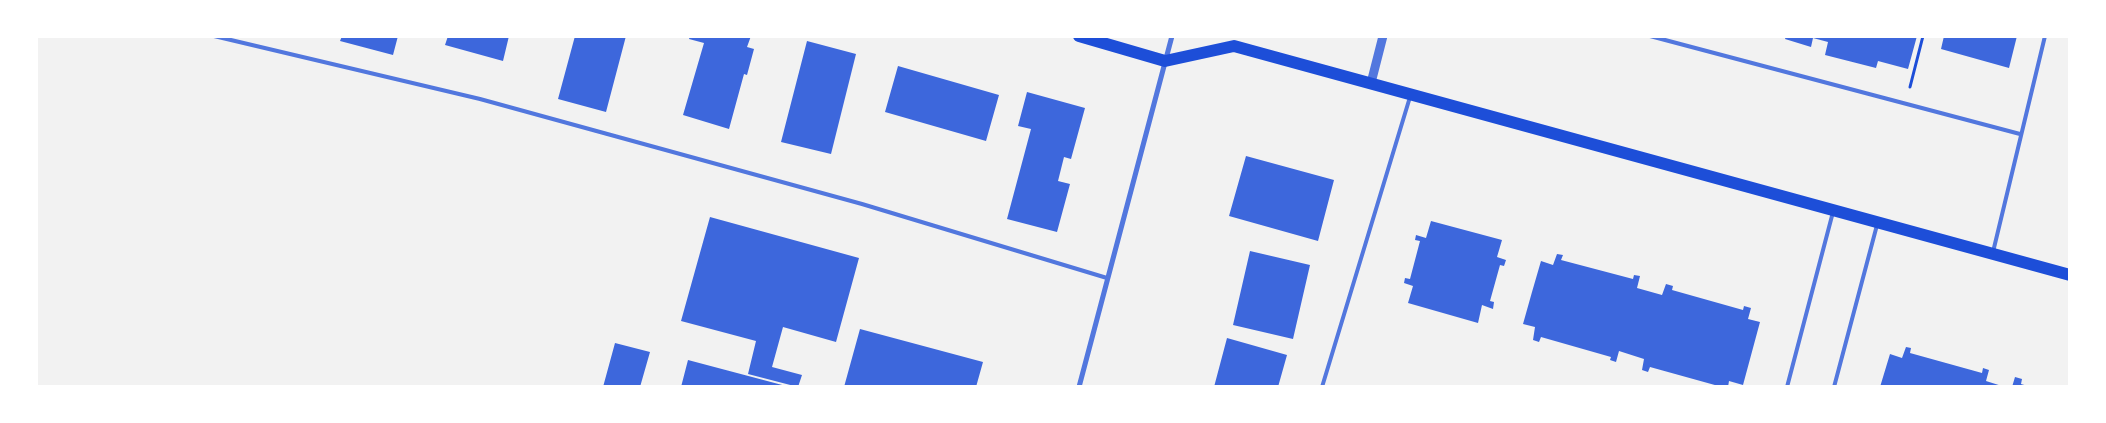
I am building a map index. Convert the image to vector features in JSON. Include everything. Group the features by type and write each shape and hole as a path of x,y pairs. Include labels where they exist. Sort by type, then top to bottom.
{"main road":[{"path":"1080,36 1165,61 1234,46 1833,212 2070,275"},
{"path":"1224,36 1234,46"}],"street":[{"path":"1078,387 1172,36"},
{"path":"1371,83 1383,36"}],"lane":[{"path":"214,36 480,99 862,204 1108,278"},
{"path":"1650,36 2020,134"},
{"path":"1992,254 2020,134 2046,36"},
{"path":"1322,387 1410,94"},
{"path":"1787,387 1833,212"},
{"path":"1834,387 1878,224"}],"path":[{"path":"1906,104 1922,36"}],"building":[{"path":"342,36 398,36 393,55 340,41"},
{"path":"448,36 509,36 503,61 445,45"},
{"path":"575,36 626,36 606,112 558,99"},
{"path":"690,36 751,36 747,47 754,49 747,75 744,74 729,129 683,115 704,43 689,39"},
{"path":"1786,36 1917,36 1908,69 1878,61 1876,68 1825,55 1828,42 1813,38 1811,47 1785,39"},
{"path":"1944,36 2017,36 2009,68 1941,49"},
{"path":"807,41 856,54 831,154 781,142"},
{"path":"898,66 999,95 986,141 885,112"},
{"path":"1027,92 1085,108 1071,159 1064,157 1058,181 1070,184 1057,232 1007,219 1031,129 1018,126"},
{"path":"1246,156 1334,180 1318,241 1229,216"},
{"path":"710,217 859,258 836,342 783,327 772,367 802,375 798,387 748,374 756,341 681,321"},
{"path":"1431,221 1502,240 1497,257 1506,260 1504,266 1500,265 1490,301 1494,302 1493,309 1482,305 1478,323 1408,303 1413,286 1404,283 1405,278 1410,279 1420,241 1415,240 1416,235 1426,238"},
{"path":"1250,251 1310,265 1293,339 1233,325"},
{"path":"1557,254 1563,255 1561,260 1633,279 1634,275 1640,276 1637,288 1662,295 1666,284 1673,286 1672,290 1743,310 1744,306 1751,308 1748,319 1760,322 1743,385 1729,381 1728,387 1722,387 1650,367 1648,372 1642,370 1644,359 1619,351 1616,362 1610,360 1611,357 1541,337 1539,342 1533,340 1535,327 1523,324 1541,261 1553,265"},
{"path":"860,329 983,362 976,387 844,387"},
{"path":"1227,338 1287,355 1278,387 1214,387"},
{"path":"615,343 650,352 640,387 603,387"},
{"path":"1906,347 1911,348 1910,353 1982,373 1983,368 1989,370 1986,381 2005,387 1880,387 1890,354 1902,358"},
{"path":"688,360 786,386 786,387 681,387"},
{"path":"2015,377 2022,379 2021,384 2031,387 2012,387"}]}
